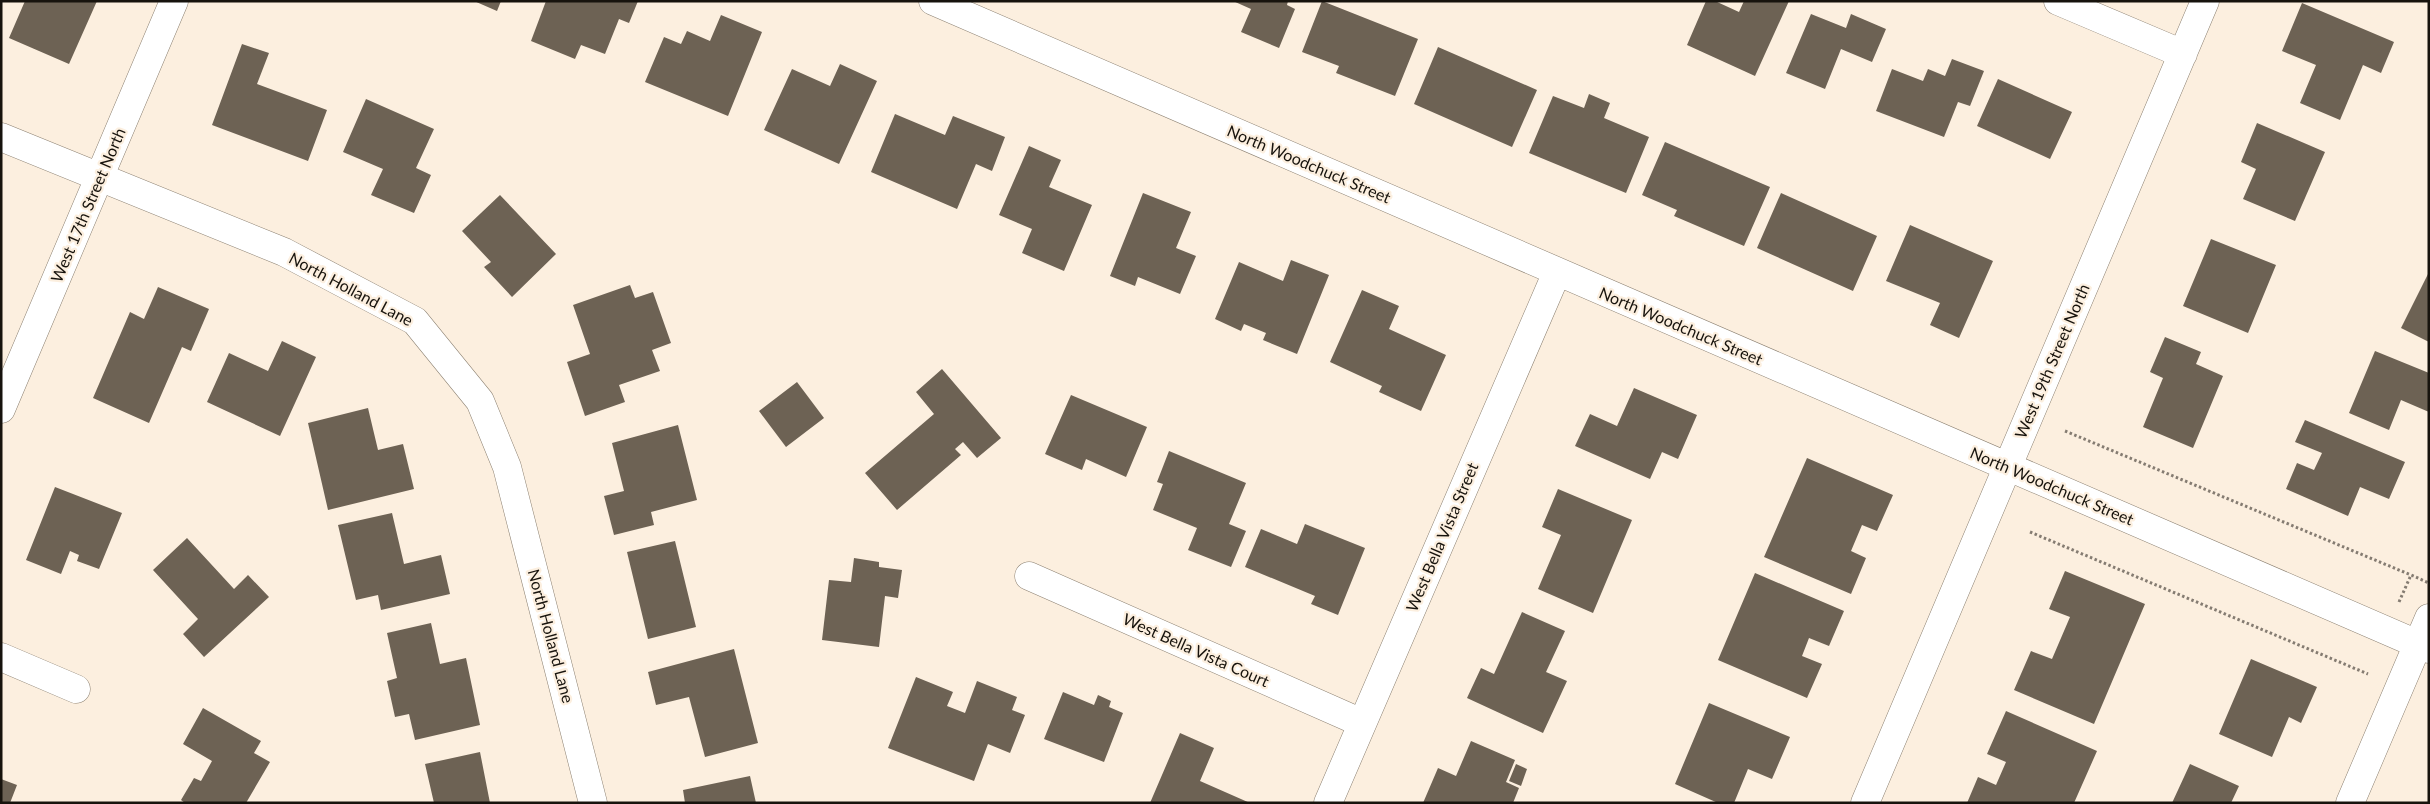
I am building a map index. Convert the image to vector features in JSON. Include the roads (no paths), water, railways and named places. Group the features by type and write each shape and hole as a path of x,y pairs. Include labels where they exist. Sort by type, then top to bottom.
{"street":[{"name":"West 17th Street North","path":"1,409 174,1"},
{"name":"North Woodchuck Street","path":"933,1 2423,647"},
{"path":"2058,1 2183,54"},
{"name":"West 19th Street North","path":"1865,803 2206,1"},
{"name":"North Holland Lane","path":"1,137 284,252 415,321 480,401 508,467 593,803"},
{"name":"West Bella Vista Street","path":"1328,803 1557,272"},
{"name":"West Bella Vista Court","path":"1029,576 1362,723"},
{"path":"2350,803 2423,647 2429,618"},
{"path":"1,657 76,689"}]}
